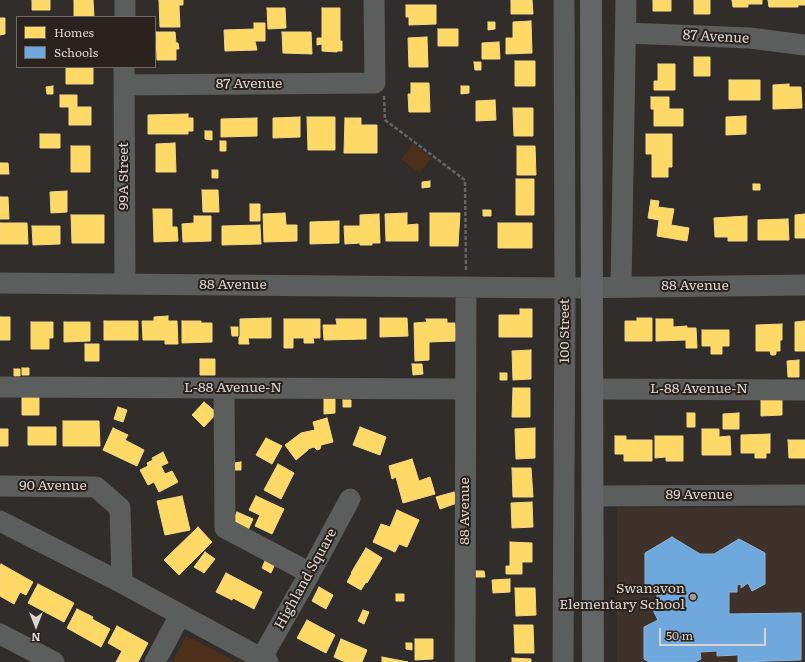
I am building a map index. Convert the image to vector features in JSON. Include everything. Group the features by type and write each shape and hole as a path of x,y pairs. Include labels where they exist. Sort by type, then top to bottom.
{"main road":[{"name":"100 Street","path":"592,0 593,662"}],"street":[{"path":"125,0 125,16"},
{"path":"374,0 375,83"},
{"name":"100 Street","path":"563,662 565,288 564,0"},
{"path":"621,287 626,0"},
{"name":"87 Avenue","path":"626,33 750,38 805,45"},
{"name":"87 Avenue","path":"124,76 375,83"},
{"name":"99A Street","path":"124,76 125,284"},
{"name":"88 Avenue","path":"0,283 565,288 805,285"},
{"name":"88 Avenue","path":"465,662 466,287"},
{"name":"L-88 Avenue-N","path":"0,387 466,389"},
{"path":"224,388 225,528 310,573"},
{"name":"L-88 Avenue-N","path":"592,389 805,390"},
{"name":"90 Avenue","path":"0,486 96,486 120,508 122,583"},
{"name":"89 Avenue","path":"593,496 805,495"},
{"name":"Highland Square","path":"264,660 350,499"},
{"path":"0,521 122,583 264,660"},
{"path":"155,662 180,615"},
{"path":"0,634 54,662"}],"path":[{"path":"375,83 383,88 385,120 465,180 466,287"}],"shaded area":[{"path":"413,144 431,158 420,173 401,159"},
{"path":"617,508 805,508 805,662 617,662"},
{"path":"186,636 237,662 172,662"}],"building: Homes":[{"path":"32,0 50,0 50,10 32,10"},
{"path":"74,0 93,0 94,16 74,16"},
{"path":"159,0 183,0 183,5 179,5 180,27 160,27"},
{"path":"511,0 532,0 533,14 511,14"},
{"path":"653,0 671,0 671,11 653,11"},
{"path":"694,0 710,0 710,14 694,14"},
{"path":"732,0 762,0 762,4 748,4 748,7 733,7"},
{"path":"768,0 805,0 805,5 798,5 798,7 769,7"},
{"path":"406,5 436,5 436,24 409,25 409,17 406,17"},
{"path":"267,8 285,8 286,28 268,29"},
{"path":"322,8 340,8 340,41 342,41 342,51 322,51 322,44 317,45 317,38 322,38"},
{"path":"0,18 5,18 5,34 0,35"},
{"path":"531,21 532,53 506,54 506,38 513,38 513,22"},
{"path":"488,22 495,22 495,29 488,30"},
{"path":"254,23 265,23 265,41 255,41 257,50 225,51 224,30 254,29"},
{"path":"438,29 458,29 458,46 438,46"},
{"path":"156,32 175,32 176,43 178,43 179,49 176,49 176,60 157,60"},
{"path":"282,32 311,32 312,54 283,53"},
{"path":"427,37 428,67 409,67 408,38"},
{"path":"499,42 500,59 482,59 482,43"},
{"path":"694,57 710,57 710,76 694,76"},
{"path":"515,61 535,61 535,86 515,86"},
{"path":"474,62 481,62 481,70 475,70"},
{"path":"658,64 675,64 675,90 654,90 654,81 658,81"},
{"path":"66,68 93,68 93,84 66,84"},
{"path":"729,80 760,80 760,100 729,100"},
{"path":"411,83 429,83 430,112 409,112 408,94 411,94"},
{"path":"789,84 789,87 801,87 802,108 773,109 773,85"},
{"path":"53,86 53,94 47,94 46,87"},
{"path":"461,86 469,86 469,93 461,94"},
{"path":"60,95 77,95 77,107 91,107 91,125 69,125 69,107 60,107"},
{"path":"651,97 669,97 669,109 683,109 683,126 654,126 654,109 651,109"},
{"path":"495,100 496,120 476,121 476,101"},
{"path":"513,108 533,108 533,136 514,136"},
{"path":"188,114 188,118 193,118 193,131 188,131 188,134 148,134 148,115"},
{"path":"746,116 746,134 726,135 726,117"},
{"path":"300,117 300,137 273,138 273,118"},
{"path":"307,117 335,117 335,150 308,150"},
{"path":"257,118 257,136 221,137 221,119"},
{"path":"345,118 361,118 361,125 377,125 377,153 344,153"},
{"path":"205,131 212,131 212,140 205,139"},
{"path":"40,134 60,134 60,148 40,148"},
{"path":"646,134 672,134 672,167 668,167 668,177 652,177 652,154 646,154"},
{"path":"220,141 226,141 226,151 220,151"},
{"path":"175,143 176,172 156,172 156,144"},
{"path":"71,146 90,146 90,172 71,172"},
{"path":"517,146 535,146 536,175 517,175"},
{"path":"0,163 8,163 9,174 0,174"},
{"path":"212,170 218,170 218,178 212,178"},
{"path":"516,179 534,179 534,215 516,215"},
{"path":"430,181 430,187 422,188 422,182"},
{"path":"753,184 760,184 760,190 753,190"},
{"path":"202,190 218,190 219,212 203,212"},
{"path":"67,191 67,212 51,213 50,192"},
{"path":"0,197 8,197 9,219 0,219"},
{"path":"651,200 659,201 658,207 674,209 671,225 689,228 687,241 657,236 659,220 648,218"},
{"path":"250,204 260,204 260,221 250,221"},
{"path":"153,209 172,209 172,227 177,227 178,241 154,242"},
{"path":"483,210 491,210 491,216 483,216"},
{"path":"285,213 286,225 297,225 297,241 264,242 263,214"},
{"path":"407,213 407,225 418,224 418,241 386,241 385,214"},
{"path":"430,213 460,213 458,246 430,246"},
{"path":"379,214 380,243 372,243 372,245 360,245 360,243 345,244 344,226 360,226 360,215"},
{"path":"805,214 805,238 795,238 795,215"},
{"path":"71,215 104,215 104,243 72,243"},
{"path":"194,216 211,216 211,241 183,242 182,224 194,223"},
{"path":"747,216 747,241 728,241 728,237 715,237 714,218"},
{"path":"788,219 789,240 758,240 758,220"},
{"path":"339,221 339,243 310,244 310,222"},
{"path":"0,223 27,223 28,244 0,244"},
{"path":"498,223 532,223 532,248 498,248"},
{"path":"260,225 261,244 222,245 222,226"},
{"path":"32,226 60,226 60,244 33,245"},
{"path":"520,309 532,309 532,337 499,337 499,315 520,315"},
{"path":"168,316 168,321 177,321 178,344 165,344 165,340 143,340 142,321 154,321 154,317"},
{"path":"0,317 10,317 10,340 0,340"},
{"path":"271,318 271,338 248,338 249,344 239,344 240,319"},
{"path":"380,318 407,318 408,336 380,337"},
{"path":"637,318 652,318 652,341 625,341 625,321 637,321"},
{"path":"284,319 320,319 320,338 313,338 314,343 304,343 304,338 293,338 293,348 284,348"},
{"path":"336,319 366,319 366,339 324,340 323,325 337,325"},
{"path":"426,319 447,319 447,323 455,323 456,341 429,342 429,360 415,361 414,323 427,322"},
{"path":"656,319 673,319 673,327 687,326 687,328 696,328 697,348 686,348 686,340 656,341"},
{"path":"104,321 138,321 138,340 104,340"},
{"path":"182,321 201,321 201,323 212,323 212,342 182,343"},
{"path":"805,321 805,351 795,351 795,322"},
{"path":"31,322 53,322 53,338 49,338 49,349 31,349"},
{"path":"64,322 90,322 90,341 64,342"},
{"path":"782,324 780,351 776,351 775,355 771,355 770,351 756,351 756,325"},
{"path":"231,327 238,327 238,336 232,336"},
{"path":"702,330 729,330 729,346 722,346 722,354 711,354 711,346 702,346"},
{"path":"85,344 99,344 99,361 85,361"},
{"path":"531,350 531,379 513,380 512,351"},
{"path":"200,359 215,359 215,375 200,375"},
{"path":"799,360 799,377 788,377 787,361"},
{"path":"412,364 422,364 423,374 413,375"},
{"path":"22,368 29,368 29,375 22,375"},
{"path":"14,369 20,369 20,376 14,376"},
{"path":"500,373 507,373 507,380 500,380"},
{"path":"513,388 530,388 530,417 512,417"},
{"path":"22,396 39,396 39,415 22,415"},
{"path":"782,397 782,415 761,416 761,398"},
{"path":"324,398 335,398 335,413 324,414"},
{"path":"343,400 351,400 351,407 343,407"},
{"path":"204,402 217,413 204,427 192,415"},
{"path":"118,407 127,410 123,422 114,419"},
{"path":"687,413 695,413 695,427 687,427"},
{"path":"739,413 739,429 723,429 723,414"},
{"path":"327,418 333,442 321,445 320,449 317,450 314,447 308,449 296,460 285,445 301,433 315,430 313,422"},
{"path":"63,421 99,421 100,446 63,446"},
{"path":"28,427 56,427 56,445 28,445"},
{"path":"360,427 386,437 380,455 353,445"},
{"path":"113,428 128,435 125,440 144,450 137,466 103,450"},
{"path":"535,428 535,458 516,459 515,429"},
{"path":"0,429 8,429 8,446 0,446"},
{"path":"702,429 719,429 719,437 730,436 731,455 702,455"},
{"path":"770,434 770,453 766,453 766,458 755,458 755,453 741,453 741,435"},
{"path":"615,436 626,436 626,440 652,440 652,461 624,461 624,454 615,454"},
{"path":"655,436 683,436 683,461 666,461 666,457 655,458"},
{"path":"266,438 282,446 272,464 256,455"},
{"path":"788,440 805,440 805,458 789,458"},
{"path":"163,452 168,463 161,466 165,474 172,471 178,482 159,492 154,482 148,485 140,470 148,466 147,463 153,460 152,458"},
{"path":"412,459 419,481 430,477 435,494 403,503 396,477 392,479 389,466"},
{"path":"241,462 241,470 234,470 234,463"},
{"path":"278,464 294,473 281,499 264,490"},
{"path":"512,468 531,468 533,497 513,497"},
{"path":"454,492 457,503 440,509 436,497"},
{"path":"182,496 190,530 165,535 157,501"},
{"path":"256,496 284,509 272,534 255,526 260,515 249,510"},
{"path":"532,502 533,527 512,528 511,503"},
{"path":"397,510 419,520 407,547 399,544 395,552 373,542 381,524 390,527"},
{"path":"237,512 253,519 248,530 232,523"},
{"path":"198,527 212,542 179,575 164,560"},
{"path":"510,542 532,543 532,562 522,562 522,574 506,574 506,566 510,566"},
{"path":"366,548 382,558 361,590 347,582"},
{"path":"205,552 215,559 204,573 194,567"},
{"path":"265,561 274,566 271,573 262,568"},
{"path":"1,564 33,582 26,595 20,592 14,604 0,596"},
{"path":"476,571 484,571 485,577 476,577"},
{"path":"226,573 262,592 254,609 233,598 232,600 216,592"},
{"path":"510,579 510,592 493,593 492,580"},
{"path":"38,584 74,603 64,622 28,603"},
{"path":"319,587 333,595 326,609 312,601"},
{"path":"515,588 535,588 536,615 516,616"},
{"path":"396,594 404,594 404,601 396,601"},
{"path":"77,609 93,617 92,619 110,629 101,647 67,628"},
{"path":"363,610 369,612 364,624 358,621"},
{"path":"307,620 335,635 326,653 297,638"},
{"path":"514,625 533,625 534,653 515,653"},
{"path":"117,626 148,643 138,662 116,662 122,651 108,643"},
{"path":"341,639 367,650 362,662 345,662 334,657"},
{"path":"415,639 433,639 433,659 415,660"},
{"path":"406,643 412,643 412,650 406,649"},
{"path":"382,657 408,662 382,662"},
{"path":"512,658 531,659 531,662 512,662"}],"building: Schools":[{"name":"Swanavon Elementary School","path":"672,537 700,554 714,554 739,539 765,553 765,584 752,591 748,583 741,588 741,584 737,585 737,592 729,592 729,614 801,613 801,660 738,662 738,655 717,656 717,651 700,652 701,659 695,662 649,662 644,659 644,627 658,620 652,608 657,600 657,595 645,587 645,553"}],"place":[{"name":"Swanavon Elementary School","path":"693,597"}]}
